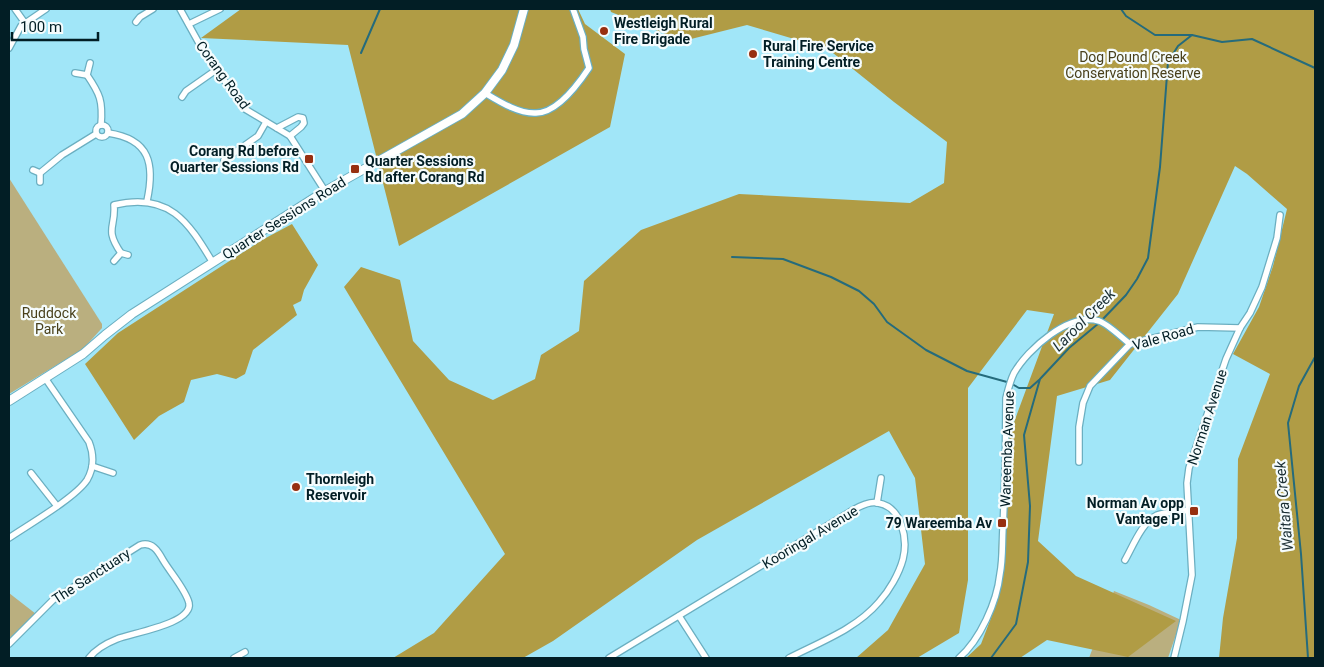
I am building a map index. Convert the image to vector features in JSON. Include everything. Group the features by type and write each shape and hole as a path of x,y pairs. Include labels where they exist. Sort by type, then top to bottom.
{"main road":[{"name":"Quarter Sessions Road","path":"9,401 83,354 124,320 325,191 455,119 485,93 506,63 514,45 524,9"}],"street":[{"path":"15,9 25,23"},
{"path":"9,48 16,33 25,23 46,9"},
{"path":"136,22 140,17 153,9"},
{"name":"Corang Road","path":"180,9 216,70 245,109 290,136 325,191"},
{"path":"189,24 220,9"},
{"path":"485,93 506,105 538,114 552,108 570,92 589,68 583,37 573,9"},
{"path":"576,46 583,43"},
{"path":"90,63 87,75 101,98 101,125"},
{"path":"182,97 186,91 216,70"},
{"path":"75,73 87,75"},
{"path":"278,128 298,117 302,118 304,123 290,136"},
{"path":"224,160 258,136 266,122"},
{"path":"101,125 107,128 108,133"},
{"path":"96,134 96,128 101,125"},
{"path":"96,134 102,137 108,133 119,134 134,141 147,158 151,183 147,201"},
{"path":"40,173 62,155 96,134"},
{"path":"33,170 40,173"},
{"path":"40,173 40,182"},
{"path":"128,255 121,253 111,234 112,220 115,212 114,205 125,202 147,201 173,211 185,221 195,233 213,263"},
{"name":"Norman Avenue","path":"1174,658 1192,575 1187,483 1193,452 1226,359 1262,287 1277,238 1280,215"},
{"path":"114,261 121,253"},
{"name":"Wareemba Avenue","path":"959,658 969,650 979,634 993,600 1000,575 1004,504 1006,398 1011,380 1023,360 1046,338 1069,324 1095,320 1103,323 1130,344"},
{"name":"Vale Road","path":"1078,462 1079,427 1083,403 1090,386 1130,344 1198,327 1240,328"},
{"path":"9,538 57,506 84,484 92,466 89,442 45,378"},
{"path":"92,466 114,473"},
{"path":"31,473 57,506"},
{"path":"789,658 865,617 879,603 895,579 903,559 905,543 903,528 896,514 889,508 877,503 882,478"},
{"name":"Kooringal Avenue","path":"609,658 853,510 864,504 877,503"},
{"path":"1125,560 1143,529 1157,515 1189,510"},
{"name":"The Sanctuary","path":"9,644 53,600 140,545 152,545 186,597 188,609 183,615 158,628 118,639 98,650 89,658"},
{"path":"679,616 706,658"},
{"path":"234,658 245,652"}],"green space":[{"path":"241,9 578,9 585,24 625,54 610,127 399,246 348,45 201,38"},
{"name":"Dog Pound Creek Conservation Reserve","path":"610,9 1315,9 1315,658 1219,658 1223,618 1237,538 1238,459 1270,374 1233,354 1259,307 1273,266 1287,209 1235,166 1178,294 1110,380 1057,396 1038,541 1076,576 1176,621 1128,657 1047,640 1020,658 966,658 981,644 996,605 1003,452 1054,314 1027,310 968,388 968,580 959,633 917,658 856,658 888,630 925,564 915,478 889,431 697,540 553,641 523,658 393,658 434,633 505,554 344,287 361,267 400,280 413,341 449,380 493,400 535,379 541,355 579,331 584,281 641,230 739,194 910,203 944,183 947,142 828,49 747,25 683,41 611,12"},
{"name":"Ruddock Park","path":"9,178 102,324 102,328 83,349 9,394"},
{"path":"292,224 318,265 304,290 301,301 293,305 297,315 253,350 245,374 236,379 217,374 191,380 184,402 159,416 134,440 85,364 118,333 262,240"},
{"path":"1114,591 1181,620 1168,658 1089,658"},
{"path":"9,593 36,614 9,642"}],"waterway":[{"path":"361,53 380,9"},
{"path":"1121,9 1126,16 1155,35 1192,35"},
{"name":"Larool Creek","path":"1102,320 1126,295 1148,258 1160,167 1168,62 1178,46 1192,35 1222,42 1252,39 1315,68"},
{"path":"732,257 783,259 831,277 859,291 874,304 887,322 926,350 967,371 1007,382"},
{"name":"Larool Creek","path":"991,658 1016,624 1028,562 1030,506 1024,435 1040,379 1069,348 1099,323"},
{"name":"Waitara Creek","path":"1308,658 1301,554 1288,423 1299,386 1315,357"},
{"path":"1012,384 1019,388 1030,388 1039,380"}],"place":[{"name":"Westleigh Rural Fire Brigade","path":"604,31"},
{"name":"Rural Fire Service Training Centre","path":"753,54"},
{"name":"Corang Rd before Quarter Sessions Rd","path":"309,159"},
{"name":"Quarter Sessions Rd after Corang Rd","path":"355,169"},
{"name":"Thornleigh Reservoir","path":"296,487"},
{"name":"Norman Av opp Vantage Pl","path":"1194,511"},
{"name":"79 Wareemba Av","path":"1002,523"}]}
